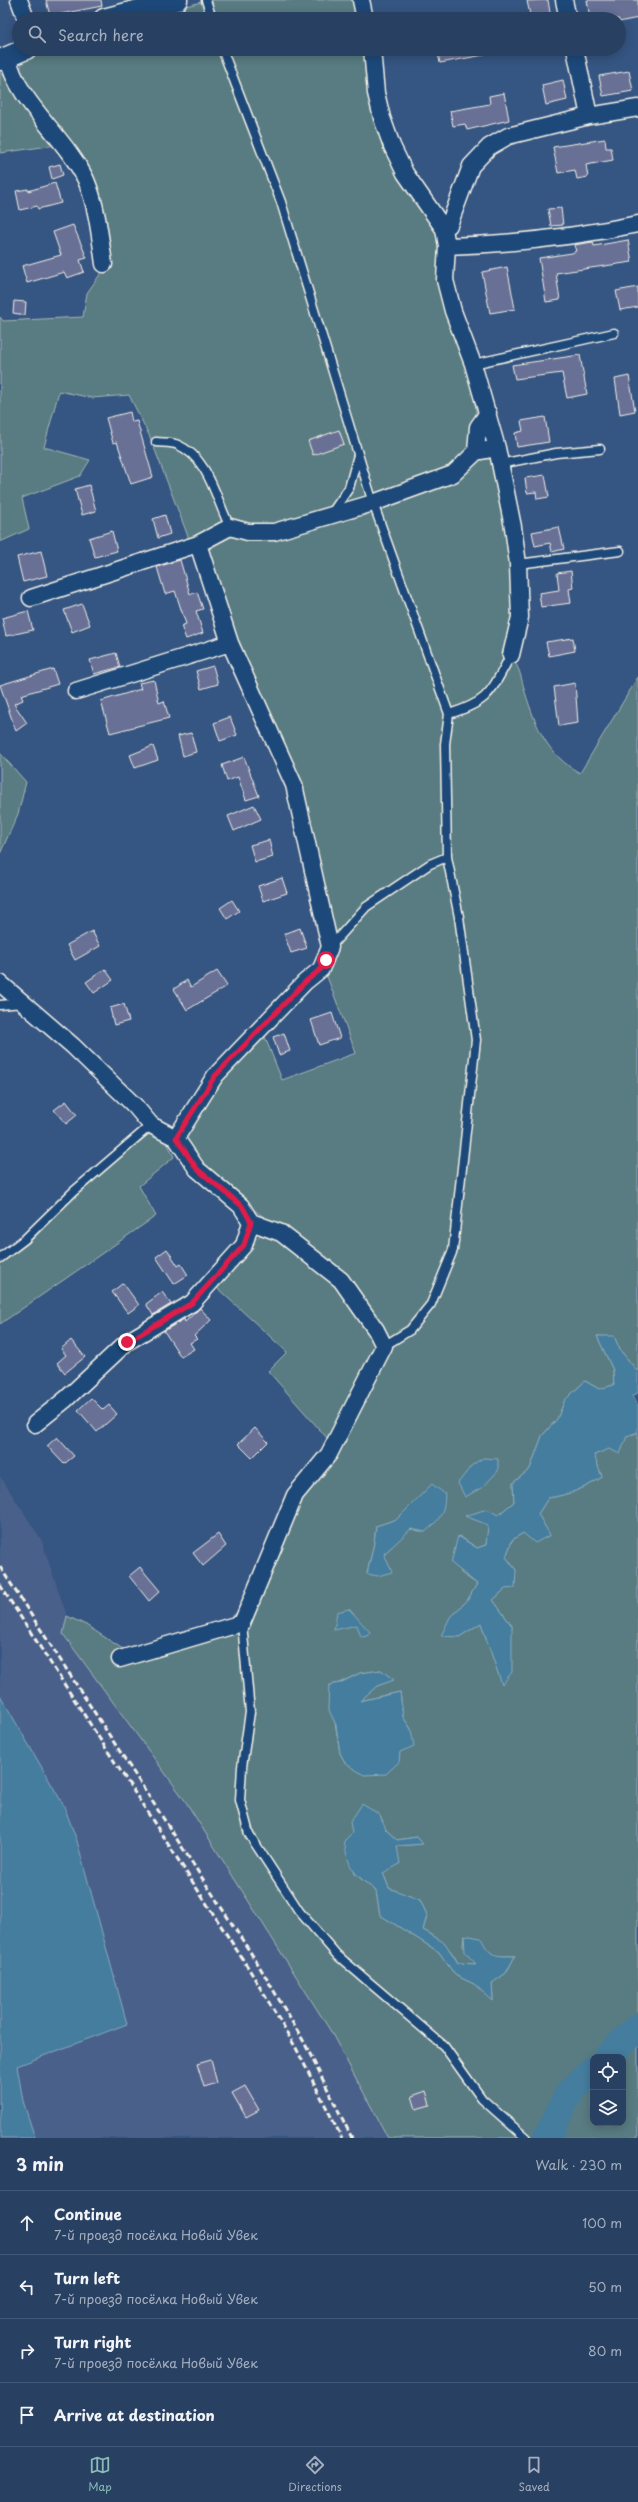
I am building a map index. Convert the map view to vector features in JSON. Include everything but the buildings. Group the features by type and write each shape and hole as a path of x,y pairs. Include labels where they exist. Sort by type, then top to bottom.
{"street":[{"path":"20,0 24,12"},
{"path":"131,12 177,0"},
{"path":"564,0 567,12"},
{"path":"373,56 376,93 382,118 392,146 405,173 444,229 447,246 445,280 453,311 473,364 488,412 513,527 518,564 520,617 511,655"},
{"path":"576,56 589,116"},
{"path":"4,59 11,72 64,145 86,180 96,214 104,264"},
{"path":"444,229 449,225 471,166 489,147 508,136 589,116 638,108"},
{"path":"447,246 486,245 586,234 638,224"},
{"path":"31,598 198,544 230,527 248,532 274,532 373,503 453,474 476,452 478,427 488,412"},
{"path":"476,452 498,456"},
{"path":"176,1138 215,1076 305,982 321,969 330,947 294,784 230,643 198,544"},
{"path":"76,691 230,643"},
{"path":"0,983 73,1046 135,1106 151,1125 176,1138 197,1169 242,1206 251,1222 281,1233 341,1280 376,1330 384,1346 329,1454 295,1496 242,1623 120,1659"},
{"path":"35,1424 66,1399 127,1342 192,1303 244,1245 251,1222"}],"lane":[{"path":"206,0 210,12"},
{"path":"225,56 281,202 373,503 448,714 446,744 447,857 459,917 476,1040 453,1250 431,1304 410,1330 384,1346"},
{"path":"473,364 614,332"},
{"path":"156,442 176,444 192,453 209,478 230,527"},
{"path":"498,456 600,449"},
{"path":"330,516 349,488 358,454"},
{"path":"518,564 620,551"},
{"path":"448,714 471,707 488,696 511,655"},
{"path":"330,947 366,907 430,864 447,857"},
{"path":"0,1005 23,1002"},
{"path":"0,1258 26,1239 73,1192 151,1125"},
{"path":"242,1623 250,1712 242,1767 240,1800 249,1834 299,1911 337,1955 444,2046 482,2099 526,2138"}],"shaded area":[{"path":"597,1336 614,1336 620,1350 638,1372 638,1393 632,1396 638,1405 638,1432 627,1436 620,1454 609,1449 594,1455 602,1477 576,1490 563,1495 548,1498 538,1514 550,1535 535,1543 523,1533 512,1540 506,1557 516,1570 515,1588 505,1589 493,1600 512,1626 512,1672 502,1685 481,1623 459,1637 441,1636 450,1617 467,1601 477,1584 451,1563 458,1536 477,1548 486,1545 488,1525 465,1516 487,1509 498,1515 514,1502 513,1483 530,1469 542,1436 557,1419 565,1400 585,1381 599,1389 614,1385 613,1370"},
{"path":"483,1458 498,1459 498,1471 483,1487 465,1497 458,1483 472,1465"},
{"path":"0,1476 41,1539 67,1616 63,1634 184,1799 330,2030 388,2138 35,2138 23,2101 17,2066 127,2024 77,1841 64,1806 0,1695"},
{"path":"432,1484 445,1494 444,1506 441,1515 425,1532 411,1529 384,1554 392,1572 378,1576 367,1574 376,1526 397,1519"},
{"path":"349,1609 370,1632 367,1636 361,1637 357,1625 334,1630 337,1612"},
{"path":"381,1670 394,1680 377,1686 360,1701 400,1692 403,1717 411,1729 414,1746 400,1752 399,1762 386,1774 364,1775 346,1764 340,1753 336,1725 328,1708 329,1685 340,1683 360,1673"},
{"path":"0,1695 64,1806 77,1841 127,2024 17,2066 23,2101 35,2138 0,2138"},
{"path":"362,1804 380,1815 386,1830 397,1840 417,1837 423,1844 397,1846 400,1864 383,1873 389,1888 420,1900 427,1915 423,1930 445,1943 458,1963 476,1964 465,1952 464,1935 481,1938 487,1949 494,1954 515,1956 506,1973 492,1983 493,2001 474,1984 455,1975 439,1952 380,1915 376,1891 353,1870 348,1859 344,1841 352,1833 350,1822"}],"green space":[{"path":"209,0 355,0 358,12 164,12"},
{"path":"32,56 367,56 373,91 438,233 477,398 475,424 469,448 454,466 364,500 261,527 218,525 189,539 150,437 129,395 92,398 59,391 44,447 90,460 80,476 22,498 29,529 0,542 0,317 3,321 83,317 87,293 111,259 105,217 24,86 20,70 23,60"},
{"path":"0,72 19,92 56,145 0,153"},
{"path":"489,456 493,463 509,528 515,617 505,652 517,665 529,705 544,739 559,758 569,766 580,773 638,677 638,1372 620,1350 614,1337 597,1336 613,1370 614,1385 599,1389 585,1381 565,1400 557,1419 542,1436 530,1469 513,1483 514,1502 498,1515 466,1516 489,1525 486,1545 477,1548 459,1536 461,1573 477,1584 467,1601 450,1617 459,1637 481,1623 502,1684 512,1626 493,1600 505,1589 516,1570 506,1557 512,1540 523,1533 550,1536 538,1514 548,1498 563,1495 576,1490 602,1477 594,1455 638,1432 638,2138 388,2138 330,2030 184,1799 63,1634 67,1616 86,1625 129,1653 228,1620 240,1610 299,1497 332,1457 381,1331 281,1229 244,1203 202,1166 185,1139 185,1130 215,1087 263,1032 282,1080 356,1053 326,974 314,854 236,642 208,554 212,544 227,535 316,527 366,515 408,496 479,458","holes":["432,1484 425,1532 411,1529 400,1537 367,1574 376,1526 397,1519","381,1670 393,1680 377,1686 359,1701 400,1692 403,1717 411,1729 400,1752 346,1764 340,1753 329,1685 339,1683 360,1673","380,1815 386,1830 397,1840 417,1837 422,1844 397,1846 383,1873 389,1888 420,1900 427,1915 423,1930 444,1944 458,1963 477,1964 463,1946 464,1935 496,1956 515,1956 506,1973 492,1983 493,2000 474,1984 455,1975 439,1952 380,1915 376,1891 355,1874 344,1841"]},
{"path":"0,753 26,782 18,814 0,854"},
{"path":"152,1132 168,1144 174,1157 139,1186 156,1216 0,1324 0,1264 29,1243 74,1193"},
{"path":"264,1233 276,1238 337,1285 373,1333 375,1349 370,1361 327,1438 268,1371 287,1352 217,1288 252,1241"}],"waterway":[{"path":"610,2054 638,2027"},
{"path":"547,2138 569,2093 590,2073"}],"railway":[{"path":"0,1567 258,1964 304,2042 352,2138"},
{"path":"0,1585 249,1969 296,2048 342,2138"}],"route":[{"path":"127,1342 192,1303 244,1245 251,1222 242,1206 197,1169 176,1138 215,1076 305,982 321,969 326,960"}]}
